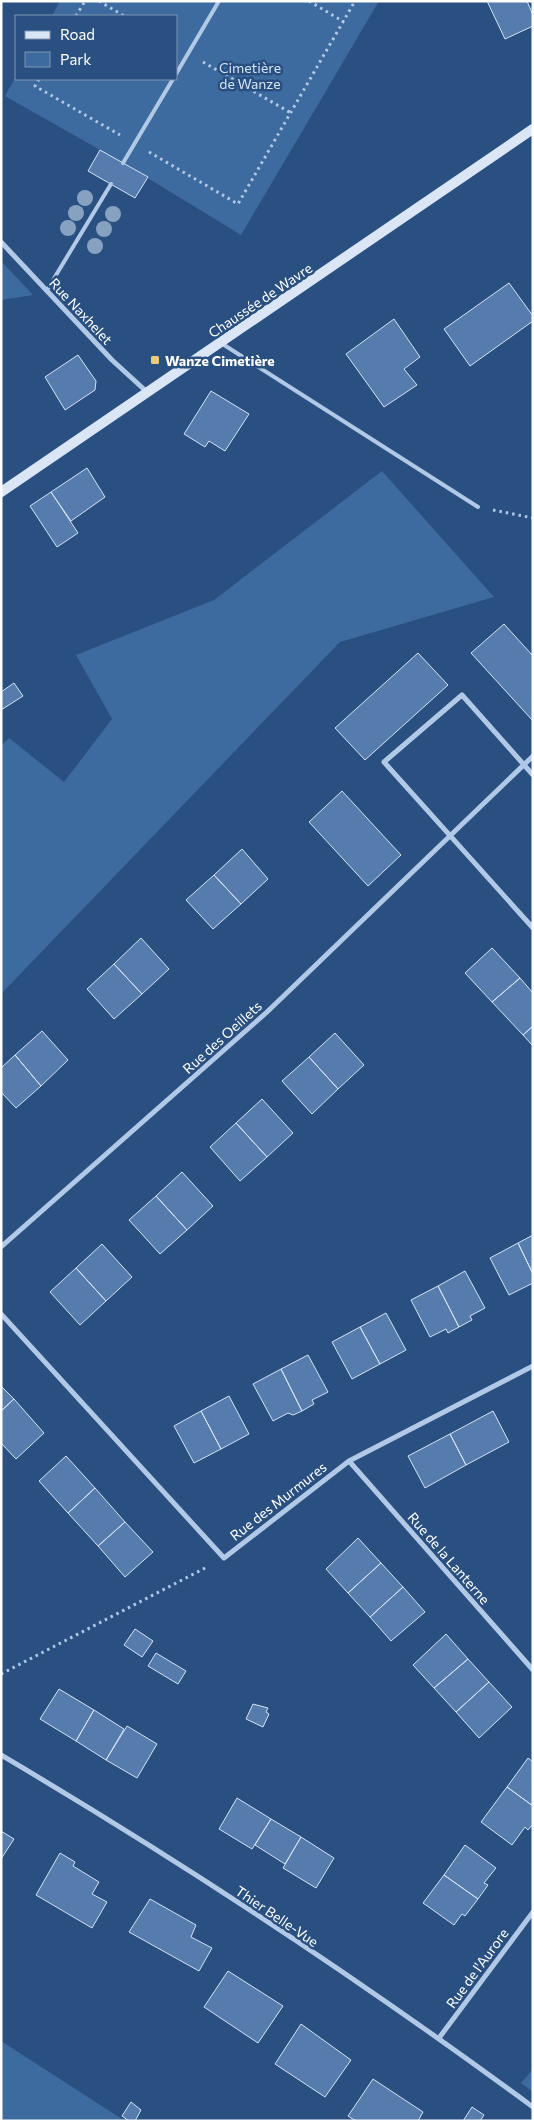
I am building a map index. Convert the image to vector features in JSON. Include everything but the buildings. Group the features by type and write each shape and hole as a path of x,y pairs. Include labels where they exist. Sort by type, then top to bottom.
{"main road":[{"name":"Chaussée de Wavre","path":"1,492 533,129"}],"street":[{"name":"Rue Naxhelet","path":"1,242 112,360 147,393"},
{"path":"533,775 462,695 384,762 533,928"},
{"name":"Rue des Oeillets","path":"1,1247 267,1012 533,756"},
{"name":"Rue des Murmures","path":"1,1314 224,1558 349,1461 533,1366"},
{"name":"Rue de la Lanterne","path":"349,1461 533,1670"},
{"name":"Thier Belle-Vue","path":"1,1754 126,1829 440,2038 533,2107"},
{"name":"Rue de l'Aurore","path":"440,2038 533,1912"}],"lane":[{"path":"178,71 219,1"},
{"path":"123,163 172,80"},
{"path":"47,290 110,184"},
{"path":"221,343 478,507"}],"path":[{"path":"77,15 85,1"},
{"path":"99,1 122,15"},
{"path":"309,1 344,22"},
{"path":"38,80 35,86 238,204 355,1"},
{"path":"188,54 291,113"},
{"path":"478,507 533,518"},
{"path":"1,1674 224,1558"}],"green space":[{"name":"Cimetière de Wanze","path":"60,1 379,1 241,235 123,163 5,96 15,78 15,80 178,80 178,15 53,15"},
{"path":"1,261 33,295 1,300"},
{"path":"382,471 494,597 340,642 1,994 1,746 9,738 64,782 112,719 76,655 214,600"},
{"path":"1,2041 125,2121 1,2121"},
{"path":"533,2069 533,2092 521,2083"}],"place":[{"name":"Wanze Cimetière","path":"155,360"}]}
